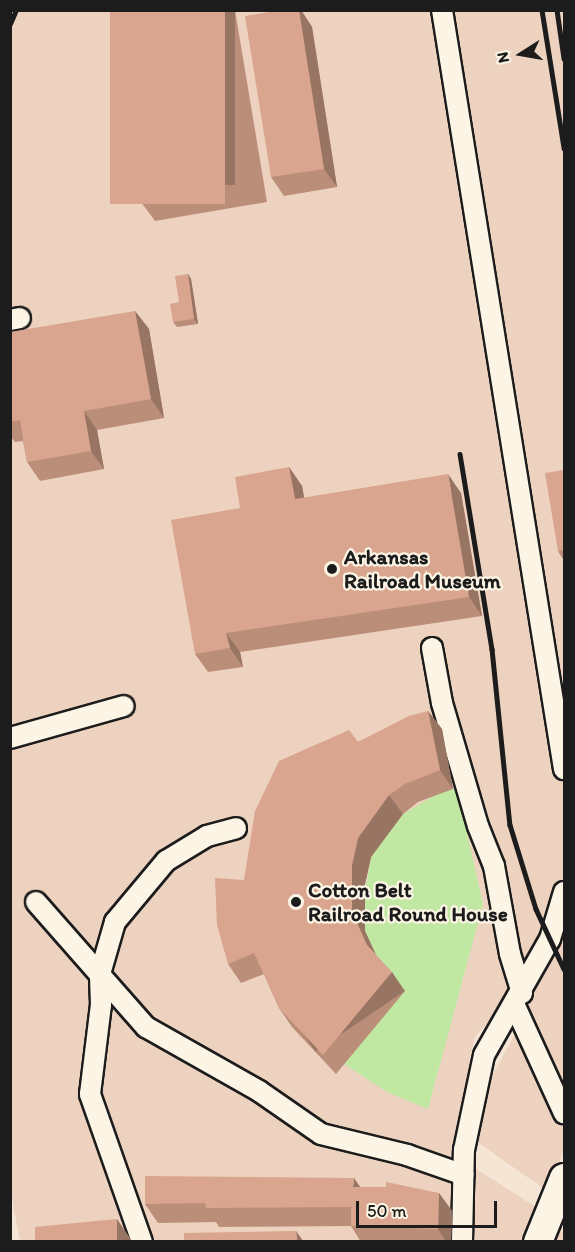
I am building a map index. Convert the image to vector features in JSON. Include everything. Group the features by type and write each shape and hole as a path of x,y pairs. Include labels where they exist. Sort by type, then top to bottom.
{"highway":[{"path":"538,1242 564,1178"}],"street":[{"path":"442,10 564,769"},
{"path":"432,648 459,766 494,866 518,1000 564,1113"},
{"path":"10,738 124,706"},
{"path":"142,1242 90,1094 101,1005 100,974 115,922 158,870 207,836 237,828"},
{"path":"462,1242 464,1150 484,1055 518,1000 550,939 564,892"},
{"path":"36,902 146,1027 259,1091 321,1134 407,1155 464,1175"}],"shaded area":[{"path":"10,11 564,11 564,1151 547,1191 476,1141 484,1091 527,1012 510,996 475,1037 470,1057 456,1156 452,1241 20,1241 10,1188"},
{"path":"471,1166 536,1207 564,1235 564,1241 474,1241"}],"green space":[{"path":"457,788 483,904 428,1109 387,1092 344,1064 380,964 365,931 363,906 371,857 403,814 439,793"}],"building":[{"path":"110,10 225,10 225,204 110,204"},
{"path":"282,10 299,10 324,169 271,177 245,16"},
{"path":"188,274 194,319 173,322 170,304 179,302 175,276"},
{"path":"135,311 151,399 84,411 91,451 27,462 20,420 10,422 10,332"},
{"name":"Arkansas Railroad Museum","path":"289,467 295,499 448,474 469,597 226,633 230,648 195,654 171,520 240,508 235,477"},
{"path":"564,470 564,550 558,551 545,473"},
{"name":"Cotton Belt Railroad Round House","path":"428,711 440,770 405,784 389,795 358,838 352,865 352,912 367,945 392,972 323,1055 279,1008 254,953 228,964 217,925 215,878 244,880 255,811 279,761 349,730 358,742 409,716"},
{"path":"145,1176 354,1178 353,1187 386,1187 386,1182 439,1193 438,1229 351,1226 351,1207 206,1208 205,1203 145,1204"},
{"path":"117,1219 117,1242 35,1242 35,1227"},
{"path":"296,1231 297,1242 184,1242 184,1233"}],"railway":[{"path":"10,24 16,10"},
{"path":"542,10 564,148"},
{"path":"557,10 564,58"},
{"path":"460,454 492,649 510,825 536,909 564,969"}],"place":[{"name":"Arkansas Railroad Museum","path":"332,569"},
{"name":"Cotton Belt Railroad Round House","path":"296,902"}]}
